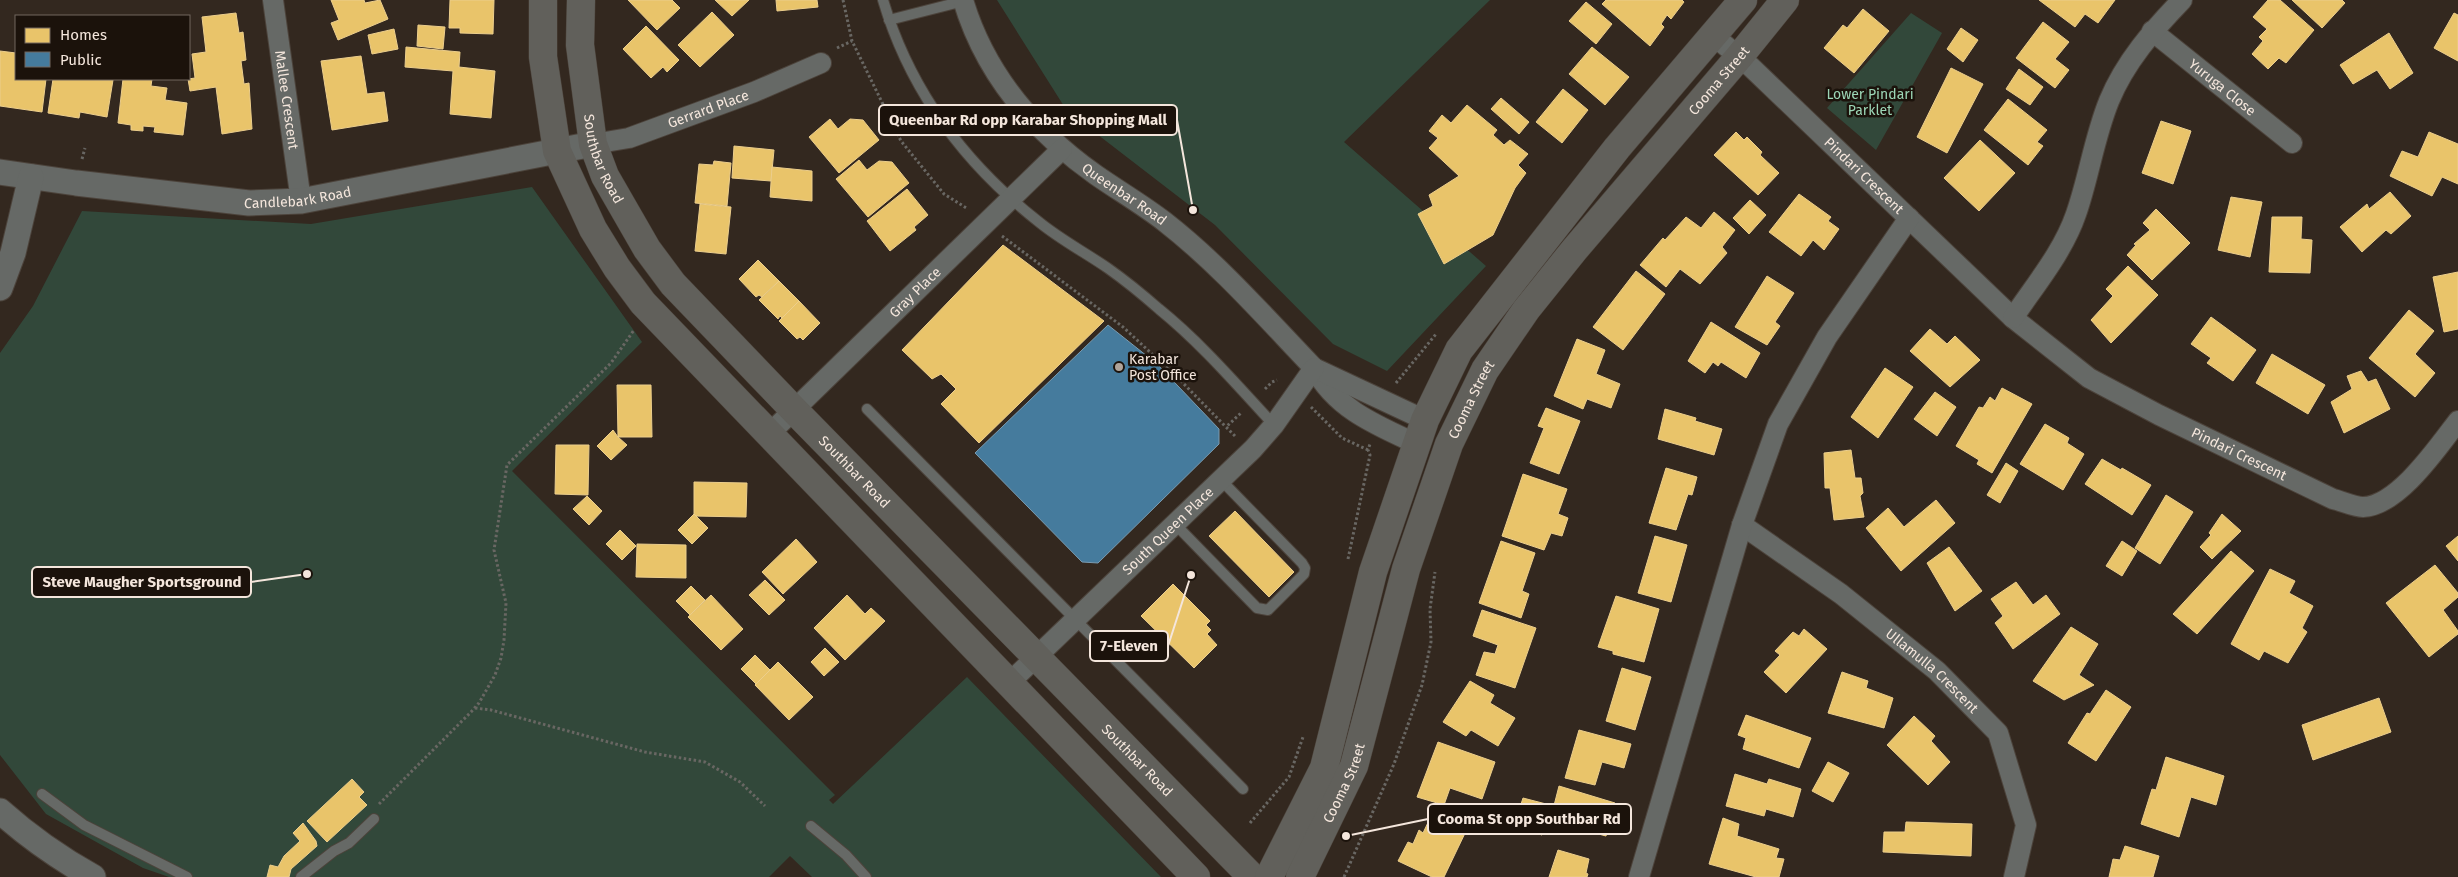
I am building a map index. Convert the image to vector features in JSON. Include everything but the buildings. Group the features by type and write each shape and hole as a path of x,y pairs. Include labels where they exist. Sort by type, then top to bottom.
{"main road":[{"path":"543,0 543,57 558,151 593,229 627,282 672,336 1196,877"},
{"name":"Southbar Road","path":"581,0 580,45 593,144 605,176 647,249 673,284 1035,658 1252,877"},
{"name":"Cooma Street","path":"1269,877 1324,768 1373,572 1421,432 1459,350 1617,148 1743,0"},
{"name":"Cooma Street","path":"1300,877 1354,766 1406,568 1449,444 1485,370 1526,310 1575,248 1739,57 1785,0"},
{"path":"1421,432 1449,444"}],"street":[{"name":"Mallee Crescent","path":"273,0 302,201"},
{"path":"2013,318 2055,256 2076,215 2109,101 2136,53 2152,31 2182,0"},
{"name":"Queenbar Road","path":"963,1 975,34 1001,80 1032,122 1062,149 1166,222 1196,248 1314,368 1421,432"},
{"name":"Yuruga Close","path":"2152,31 2292,143"},
{"name":"Pindari Crescent","path":"1714,36 1739,57 2013,318 2089,378 2159,415 2333,499 2363,507 2389,498 2420,469 2458,421"},
{"name":"Gerrard Place","path":"593,144 629,138 754,92 822,63"},
{"name":"Candlebark Road","path":"0,172 249,203 302,201 593,144"},
{"name":"Gray Place","path":"768,435 1062,149"},
{"path":"0,288 14,253 31,177"},
{"path":"1639,877 1742,525 1778,424 1827,337 1909,218"},
{"name":"South Queen Place","path":"1009,683 1253,449 1274,425 1314,368"},
{"name":"Ullamulla Crescent","path":"1742,525 1841,594 1937,671 1998,733 2026,825 2014,877"},
{"path":"0,811 28,836 64,861 93,877"}],"lane":[{"path":"883,0 908,67 924,97 966,151 1011,198 1044,226 1110,270 1162,310 1194,340 1274,425"},
{"path":"889,20 963,1"},
{"path":"867,408 1243,789"},
{"path":"1175,524 1257,608 1268,610 1304,574 1305,568 1221,480"},
{"path":"42,794 84,825 187,877"},
{"path":"302,877 334,851 349,843 374,819"},
{"path":"811,826 846,855 866,877"}],"path":[{"path":"374,819 379,804 475,708 495,675 504,640 505,597 494,550 508,465 611,363 638,327"},
{"path":"1344,877 1387,781 1422,686 1430,642 1430,598 1436,564"},
{"path":"475,708 491,710 645,752 705,762 740,782 765,806"}],"green space":[{"path":"997,0 1490,0 1344,142 1486,266 1387,371 1333,344 1215,225 1067,111"},
{"name":"Lower Pindari Parklet","path":"1911,13 1942,33 1876,150 1827,108"},
{"path":"532,187 642,342 512,471 835,795 829,800 833,804 967,677 1161,877 812,877 790,856 769,877 169,877 143,868 46,814 0,755 0,353 33,306 82,211 311,224"}],"place":[{"name":"Queenbar Rd opp Karabar Shopping Mall","path":"1193,210"},
{"name":"Karabar Post Office","path":"1119,367"},
{"name":"Steve Maugher Sportsground","path":"307,574"},
{"name":"7-Eleven","path":"1191,575"},
{"name":"Cooma St opp Southbar Rd","path":"1346,836"}]}
